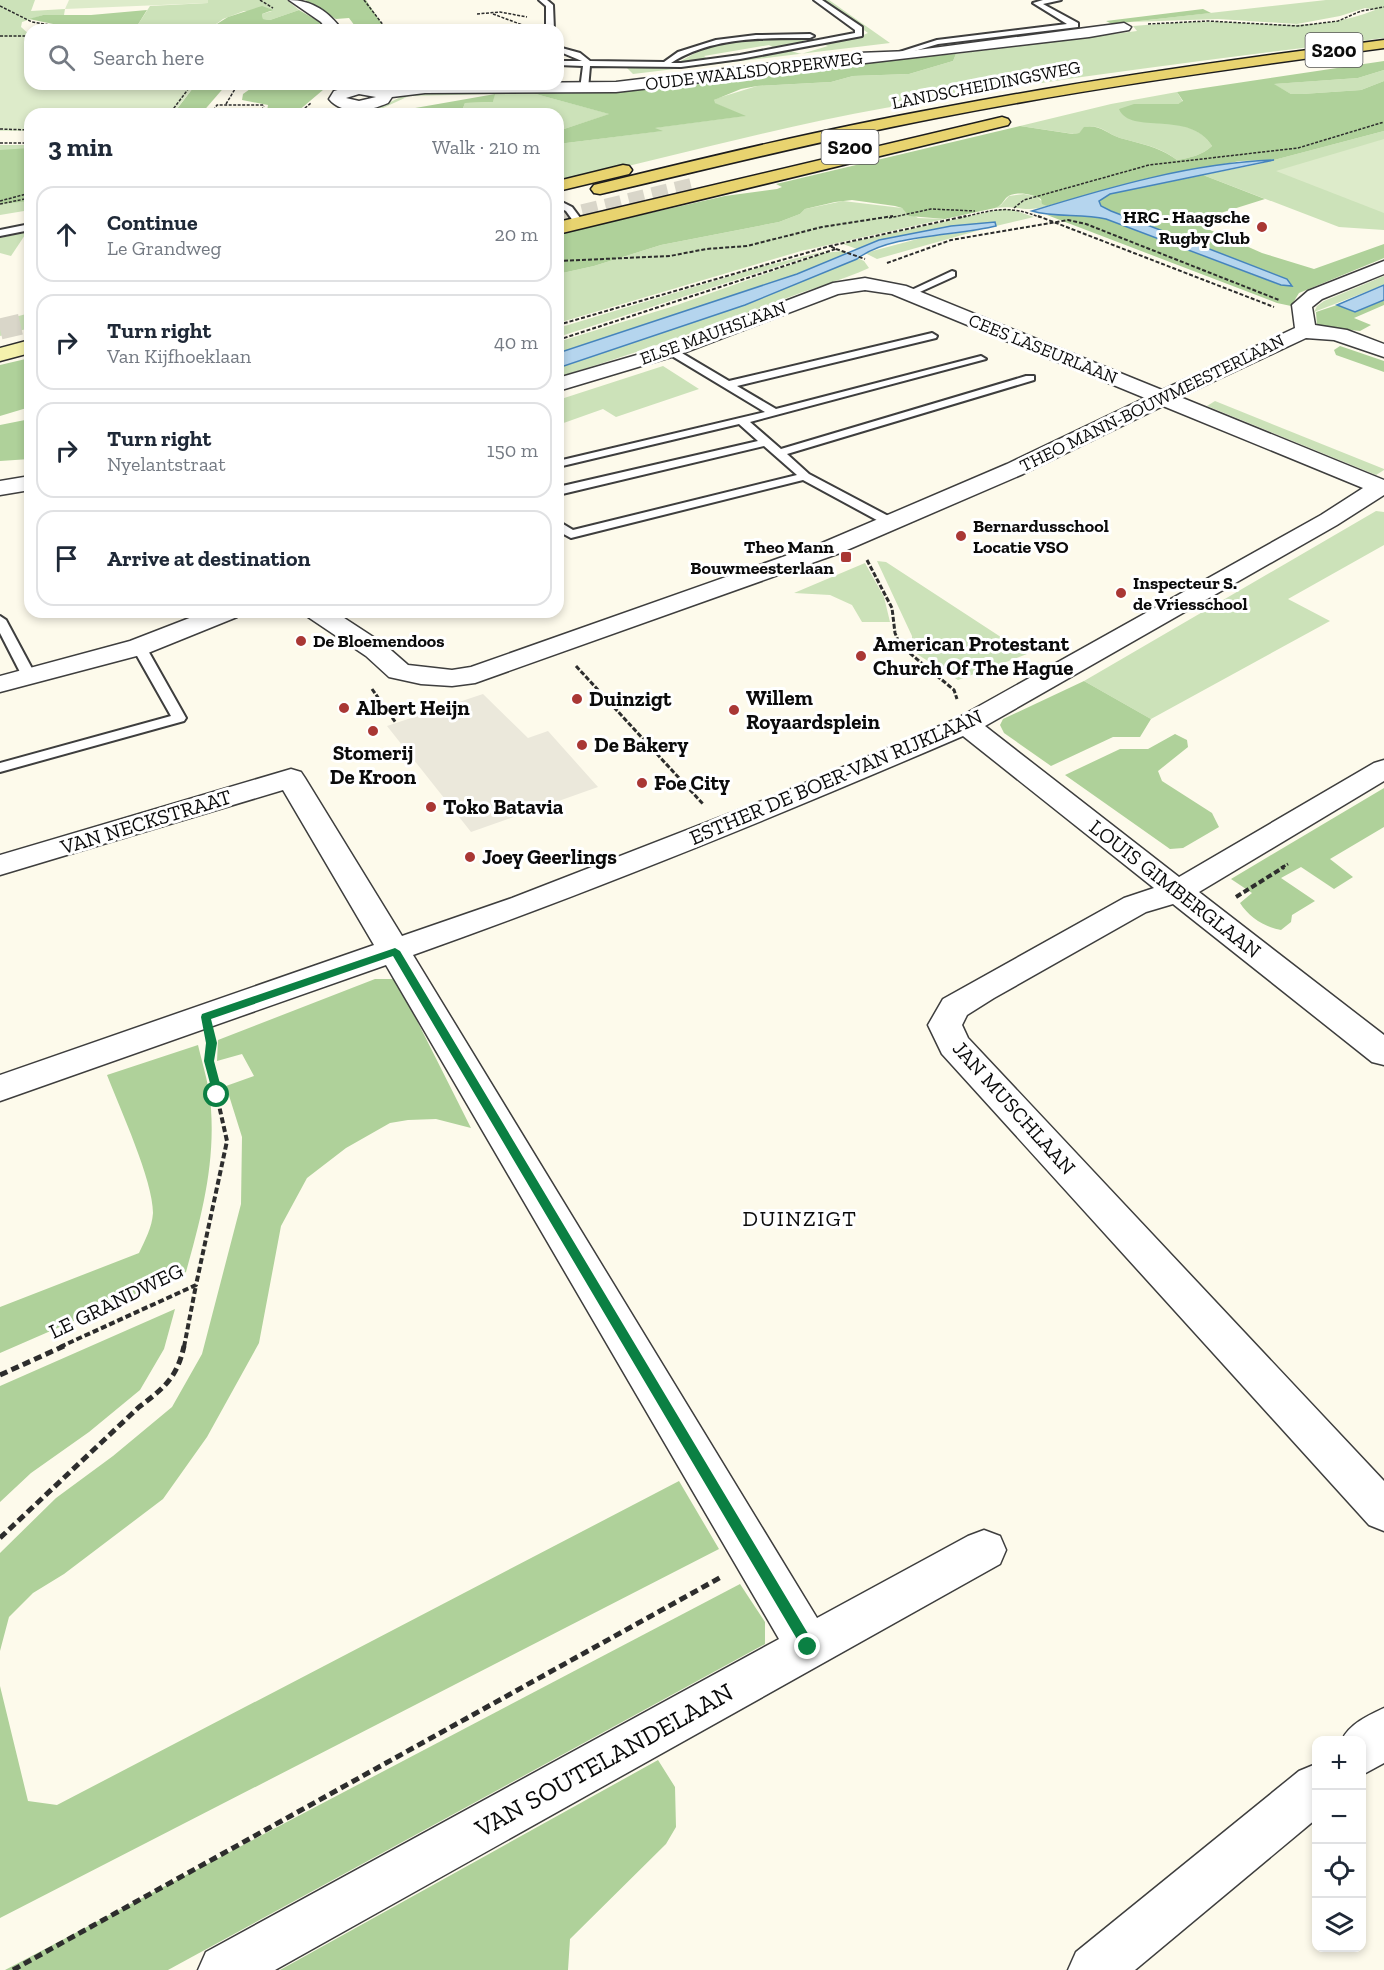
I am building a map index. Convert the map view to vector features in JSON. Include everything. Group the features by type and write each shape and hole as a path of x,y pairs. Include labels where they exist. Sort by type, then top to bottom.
{"main road":[{"name":"LANDSCHEIDINGSWEG","path":"600,189 780,147 1003,101 1142,77 1384,44"},
{"name":"LANDSCHEIDINGSWEG","path":"695,185 959,122 1182,81 1384,53"},
{"path":"564,185 786,133 975,96 1156,68 1283,57"},
{"path":"1093,102 1182,81"},
{"name":"S200","path":"959,122 1003,101"},
{"path":"564,227 1018,119"},
{"path":"0,355 24,348"}],"street":[{"path":"296,0 322,16 330,24"},
{"name":"OUDE WAALSDORPERWEG","path":"564,87 584,89 891,56 1124,27"},
{"name":"OUDE WAALSDORPERWEG","path":"350,93 371,104 382,100 385,95 382,93 413,90"},
{"path":"331,108 350,93"},
{"path":"1302,305 1315,294 1384,267"},
{"name":"CEES LASEURLAAN","path":"873,275 885,285 1382,487"},
{"name":"ELSE MAUHSLAAN","path":"564,383 671,351 873,275"},
{"name":"THEO MANN-BOUWMEESTERLAAN","path":"326,618 375,650 399,671 421,676 475,675 853,538 1015,469 1306,330 1302,305"},
{"path":"1353,340 1384,327"},
{"path":"1306,330 1334,332 1384,351"},
{"path":"0,488 24,484"},
{"name":"ESTHER DE BOER-VAN RIJKLAAN","path":"0,1088 523,906 723,827 966,725 1329,520 1382,487"},
{"path":"0,496 24,496"},
{"path":"0,684 139,647 213,618"},
{"name":"LOUIS GIMBERGLAAN","path":"966,725 1384,1053"},
{"name":"JAN MUSCHLAAN","path":"1384,769 1178,891 1135,906 982,990 956,1007 945,1025 954,1045 1384,1511"},
{"name":"VAN NECKSTRAAT","path":"0,865 291,778 395,951"},
{"path":"395,951 808,1647"},
{"name":"VAN SOUTELANDELAAN","path":"224,1970 984,1550"},
{"path":"1366,1748 1384,1732"},
{"path":"1094,1970 1315,1790"}],"lane":[{"path":"542,0 549,5 551,24"},
{"path":"564,63 663,66 740,57 859,34 859,29 817,0"},
{"path":"1033,1 1058,0"},
{"path":"1033,1 1089,33"},
{"path":"891,56 937,42 1074,25"},
{"path":"663,66 669,60 696,48 754,36 841,38"},
{"path":"564,50 584,57 587,62 584,89"},
{"path":"564,210 579,223"},
{"path":"0,233 24,228"},
{"path":"908,294 952,274"},
{"path":"727,384 932,336"},
{"path":"671,351 774,413"},
{"path":"564,463 742,421 981,359"},
{"path":"779,453 1030,378"},
{"path":"742,421 805,476 890,522"},
{"path":"564,490 766,441"},
{"path":"564,529 571,534 805,476"},
{"path":"0,620 29,676"},
{"path":"0,768 179,718 139,647"}],"path":[{"path":"364,0 382,24"},
{"path":"0,6 8,13 49,24"},
{"path":"1124,27 1208,21 1298,26 1338,21 1361,12 1384,7"},
{"path":"520,24 493,14 477,15 500,12 551,21"},
{"path":"0,36 24,36"},
{"path":"174,108 187,90"},
{"path":"225,105 234,90"},
{"path":"215,108 217,105 264,105 262,108"},
{"path":"1013,208 1024,200 1149,165 1298,148 1384,122"},
{"path":"0,129 24,130"},
{"path":"0,143 24,143"},
{"path":"0,202 24,195"},
{"path":"0,202 24,199"},
{"path":"564,261 670,256 706,249 747,246 822,227 888,218 897,214 919,211 980,212"},
{"path":"873,275 951,240 1068,220 1086,224 1284,302 1302,305"},
{"path":"830,246 868,261"},
{"path":"564,338 836,249"},
{"path":"853,538 877,576 892,608 895,633 900,645 954,690 966,725"},
{"path":"556,645 723,827"},
{"name":"LE GRANDWEG","path":"0,1374 196,1285 227,1141 209,1061 212,1043 206,1017"},
{"path":"0,1538 139,1407 162,1390 180,1365 196,1285"},
{"path":"12,1970 756,1558"}],"green space":[{"path":"0,0 35,0 31,11 65,9 64,15 43,15 22,22 24,37 0,37"},
{"path":"69,0 208,0 208,3 65,9"},
{"path":"208,0 287,0 299,10 270,20 263,19 262,14 272,11 244,11 216,24 138,24 150,6 208,3"},
{"path":"305,0 366,0 382,24 354,24 349,18 336,19"},
{"path":"822,0 829,0 890,43 803,54 828,46 819,43 854,39 868,33"},
{"path":"1326,0 1384,0 1384,38 1134,70 885,108 762,134 564,182 564,143 661,131 653,128 744,116 714,103 714,100 757,86 831,82 853,76 909,74 953,61 956,54 1137,31 1133,26 1199,22 1280,25 1318,24 1356,17 1375,10 1365,8 1340,16 1297,24 1218,19 1130,22"},
{"path":"262,6 273,10 262,14 263,19 270,20 299,10 323,24 217,24 228,17"},
{"path":"1203,9 1211,13 1112,24 1106,21"},
{"path":"147,10 138,24 53,24 29,19 43,15 91,15"},
{"path":"0,37 24,37 24,90 191,90 178,108 24,108 24,131 0,131"},
{"path":"753,38 809,39 776,49 769,45 704,56 709,60 679,62 704,48"},
{"path":"791,51 800,54 633,74 625,66 669,69"},
{"path":"956,54 953,61 909,74 853,76 831,82 757,86 741,89 714,100 715,103 746,116 655,128 663,131 564,143 564,129 609,114 532,93 602,93 852,63"},
{"path":"1384,61 1384,70 1358,78 1274,84 1291,94 1302,94 1361,90 1384,81 1384,131 1274,160 1240,161 1162,176 1047,206 1042,204 1041,199 1033,196 1014,194 995,208 945,219 909,216 902,208 895,206 852,200 835,202 805,209 800,214 779,222 661,245 594,266 564,273 564,233 725,196 777,189 782,187 776,184 1020,126 1073,134 1090,126 1120,138 1156,148 1177,160 1191,157 1212,146 1202,135 1190,128 1176,125 1135,121 1125,117 1119,109 1134,104 1178,104 1183,101 1177,92"},
{"path":"1384,70 1384,81 1361,90 1291,94 1273,84 1358,78"},
{"path":"191,90 222,90 206,108 178,108"},
{"path":"249,90 323,90 302,108 268,108 268,105 242,100 243,94"},
{"path":"1177,92 1183,102 1178,104 1134,104 1153,123 1193,129 1207,139 1212,146 1200,154 1177,160 1157,148 1120,138 1091,126 1074,134 1020,126 1111,104"},
{"path":"532,93 610,114 564,129 564,108 463,108 465,103 493,102 494,94 409,96 383,108 365,108 382,106 405,95"},
{"path":"495,94 493,102 465,103 463,108 415,108"},
{"path":"1384,131 1384,230 1339,227 1203,175 1259,164"},
{"path":"1384,139 1384,213 1276,171"},
{"path":"0,145 24,145 24,211 0,215"},
{"path":"24,148 24,202 0,204 0,150"},
{"path":"1203,175 1265,199 1192,222 1262,253 1314,269 1384,244 1384,258 1299,293 1291,306 1277,303 1047,215 1092,216 1106,219 1280,285 1291,286 1287,279 1111,211 1101,206 1099,200 1110,194"},
{"path":"1024,194 1037,197 1047,206 1033,209 995,208 1009,196"},
{"path":"843,201 902,208 918,218 945,219 801,251 564,321 564,273 594,266 661,245 779,222 800,214 805,209"},
{"path":"1002,209 1034,217 996,226 994,222 879,240 857,249 843,244"},
{"path":"980,230 877,259 865,253 925,237"},
{"path":"24,233 24,236 11,256 0,253 0,238"},
{"path":"829,250 564,335 564,326 761,267"},
{"path":"843,251 864,261 869,268 669,341 564,375 564,366 745,305 857,259 846,254 797,274 564,351 564,340 677,305 824,253"},
{"path":"1384,276 1384,285 1314,312 1317,306 1324,301"},
{"path":"1384,300 1384,305 1354,318 1371,325 1360,331 1317,326 1316,312 1337,305 1355,312"},
{"path":"24,315 24,330 0,336 0,321"},
{"path":"1340,346 1384,361 1384,372 1336,355 1334,350"},
{"path":"24,359 24,409 0,416 0,365"},
{"path":"663,366 699,389 616,417 603,409 564,423 564,398"},
{"path":"1215,401 1384,470 1376,475 1207,406"},
{"path":"24,420 24,459 0,461 0,425"},
{"path":"1376,511 1384,512 1384,545 1288,599 1330,621 1151,719 1084,681"},
{"path":"877,561 886,562 1027,654 958,680 912,651 912,636"},
{"path":"865,563 884,597 890,622 862,622 852,605 830,595 794,593"},
{"path":"1084,681 1151,719 1140,737 1113,737 1051,766 1004,733 1000,725 1003,719"},
{"path":"1175,734 1187,740 1188,747 1158,771 1162,781 1212,813 1219,827 1183,848 1170,849 1065,775 1120,749 1148,749"},
{"path":"1384,788 1384,827 1330,859 1353,877 1334,889 1301,867 1281,878 1315,901 1292,915 1291,922 1281,930 1263,924 1252,917 1240,903 1252,893 1231,879"},
{"path":"375,979 396,979 471,1128 436,1119 390,1123 346,1148 307,1178 281,1226 259,1343 207,1437 163,1499 64,1574 33,1593 9,1617 0,1651 0,1553 56,1498 113,1456 172,1407 202,1354 241,1204 242,1137 226,1086 254,1076 242,1054 217,1061 218,1040"},
{"path":"198,1045 210,1101 211,1151 202,1212 186,1272 0,1353 0,1307 139,1253 151,1224 152,1199 142,1164 107,1075"},
{"path":"175,1309 164,1349 140,1390 89,1432 31,1473 0,1502 0,1386"},
{"path":"679,1481 719,1549 0,1918 0,1686 28,1801 57,1805"},
{"path":"740,1584 765,1622 765,1644 168,1970 5,1970"},
{"path":"658,1760 675,1787 676,1827 666,1844 570,1939 568,1970 280,1970"}],"shaded area":[{"path":"483,694 528,738 548,731 598,787 471,832 387,726"}],"water":[{"path":"1274,160 1110,194 1099,201 1101,206 1111,211 1287,279 1292,286 1281,285 1106,219 1032,211 1121,185 1182,171"},
{"path":"995,222 996,226 904,240 886,245 745,305 564,366 564,351 797,274 879,240 951,226"},
{"path":"1384,285 1384,300 1355,312 1337,305"}],"tunnel":[{"path":"564,217 695,185"},
{"path":"0,329 24,323"}],"place":[{"name":"HRC - Haagsche Rugby Club","path":"1262,227"},
{"name":"Bernardusschool Locatie VSO","path":"961,536"},
{"name":"Theo Mann Bouwmeesterlaan","path":"846,557"},
{"name":"Inspecteur S. de Vriesschool","path":"1121,593"},
{"name":"De Bloemendoos","path":"301,641"},
{"name":"American Protestant Church Of The Hague","path":"861,656"},
{"name":"Duinzigt","path":"577,699"},
{"name":"Albert Heijn","path":"344,708"},
{"name":"Willem Royaardsplein","path":"734,710"},
{"name":"Stomerij De Kroon","path":"373,731"},
{"name":"De Bakery","path":"582,745"},
{"name":"Foe City","path":"642,783"},
{"name":"Toko Batavia","path":"431,807"},
{"name":"Joey Geerlings","path":"470,857"}],"district":[{"name":"DUINZIGT","path":"800,1218"}],"route":[{"path":"217,1095 209,1061 212,1043 206,1017 395,951 808,1647"}]}
